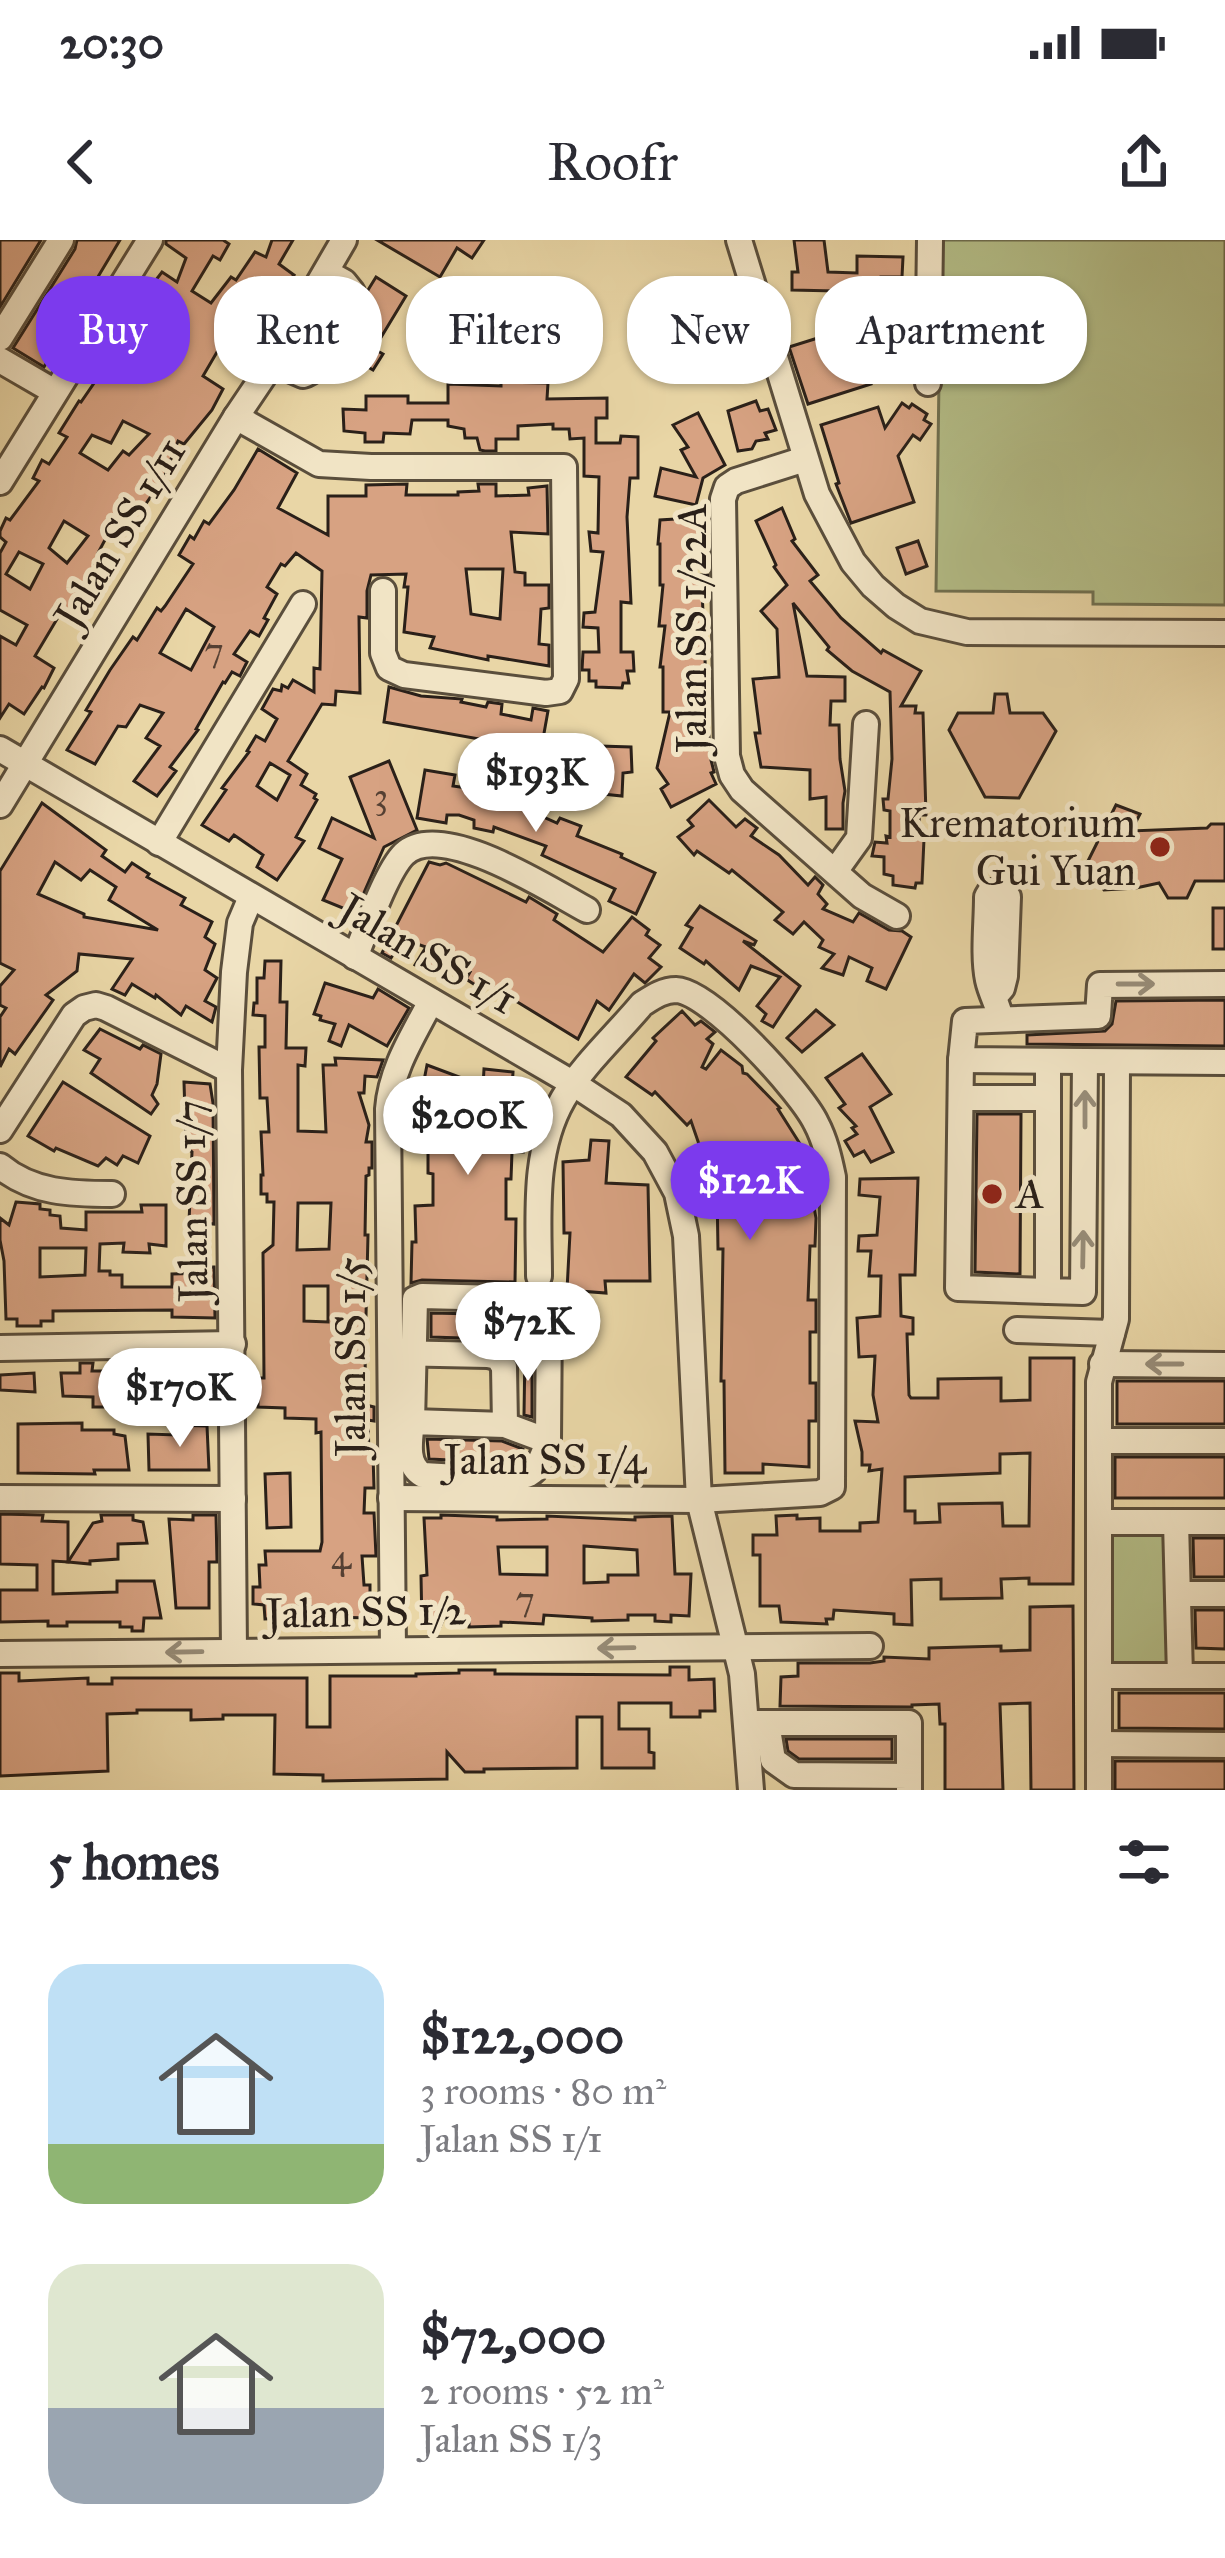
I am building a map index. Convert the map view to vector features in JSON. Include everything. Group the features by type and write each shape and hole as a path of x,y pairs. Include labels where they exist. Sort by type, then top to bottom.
{"street":[{"path":"0,338 62,240"},
{"path":"0,482 150,240"},
{"name":"Jalan SS 1/11","path":"324,276 344,240"},
{"path":"739,240 817,494 854,562 896,606 920,621 967,632 1225,633"},
{"path":"929,276 930,240"},
{"path":"326,272 333,276"},
{"path":"0,360 55,392"},
{"name":"Jalan SS 1/11","path":"0,805 258,384"},
{"path":"236,417 319,464 564,467 566,679 560,691 404,675 389,668 382,653 382,591"},
{"name":"Jalan SS 1/22A","path":"805,460 736,481 727,487 723,499 727,756 742,790 862,896 897,916"},
{"path":"159,843 303,604"},
{"path":"836,870 859,838 866,724"},
{"name":"Jalan SS 1/1","path":"0,749 574,1084 620,1114 655,1152 677,1193 686,1237 699,1500 757,1723 751,1790"},
{"path":"355,957 395,865 408,850 428,843 457,847 526,876 586,910"},
{"name":"Jalan SS 1/7","path":"234,1652 229,1070 240,923 251,897"},
{"path":"1085,1061 1083,1292 958,1288 965,1021 999,1007 1098,1016 1100,985 1225,984"},
{"name":"Jalan SS 1/4","path":"391,1498 699,1500 820,1493 832,1487 833,1177 827,1149 809,1111 784,1078 722,1016 689,992 674,990 642,1004 574,1084"},
{"name":"Jalan SS 1/5","path":"392,1650 391,1498 402,1353 389,1089 431,1001"},
{"path":"0,1130 74,1015 84,1008 96,1005 117,1012 229,1070"},
{"path":"962,1060 1225,1062"},
{"path":"1048,1061 1048,1291"},
{"path":"1099,1790 1099,1382 1116,1319 1117,1062"},
{"path":"539,1276 541,1162 547,1136 574,1084"},
{"path":"961,1099 1048,1098"},
{"path":"0,1166 17,1180 66,1194 112,1194"},
{"path":"415,1299 539,1299 547,1303 548,1442 532,1473 423,1475 411,1463 412,1422 402,1353 415,1299"},
{"path":"1017,1330 1112,1333"},
{"path":"0,1348 233,1344"},
{"path":"402,1353 498,1357 504,1367 506,1425"},
{"path":"1102,1364 1225,1365"},
{"path":"412,1422 506,1425 548,1442"},
{"path":"1099,1441 1225,1441"},
{"path":"0,1498 233,1498"},
{"path":"1099,1522 1225,1522"},
{"path":"1176,1522 1180,1676"},
{"path":"1178,1594 1225,1594"},
{"name":"Jalan SS 1/2","path":"0,1654 870,1646"},
{"path":"1099,1676 1225,1676"},
{"path":"757,1723 909,1723 909,1783 794,1775 773,1760 757,1723"},
{"path":"1099,1744 1225,1745"}],"green space":[{"path":"941,240 1225,240 1225,605 1093,604 1093,592 936,591 939,384 1087,384 1087,276 940,276"},
{"path":"1110,1530 1173,1531 1172,1665 1109,1665"}],"building":[{"path":"0,240 41,240 0,307"},
{"path":"77,240 120,240 98,276 58,276"},
{"path":"166,240 223,240 229,244 220,260 213,256 192,291 211,303 214,299 214,357 203,376 223,389 184,444 178,441 164,477 141,511 125,530 114,523 87,576 102,586 97,599 89,593 74,617 63,609 35,656 54,668 44,688 24,714 9,704 0,718 0,636 16,645 27,625 0,610 0,553 6,542 0,531 39,481 33,478 42,460 49,464 67,437 59,433 93,384 190,384 190,276 179,276 186,258","holes":["123,421 149,434 129,455 123,451 108,470 80,453 92,435 111,443","64,521 88,536 67,563 49,548","19,552 43,564 30,589 6,574"]},
{"path":"272,240 293,240 279,264 294,275 239,276 255,252 266,257"},
{"path":"377,240 484,240 472,258 457,248 438,276"},
{"path":"794,240 824,240 828,272 857,273 857,256 903,257 902,276 815,276 815,291 792,290 792,272 798,272"},
{"path":"382,281 406,296 382,336"},
{"path":"36,311 36,362 13,348"},
{"path":"815,339 815,384 871,384 808,404 791,346"},
{"path":"448,384 548,384 547,399 607,398 607,418 596,418 596,443 638,437 638,478 630,478 627,517 631,603 621,602 621,652 633,652 634,671 627,671 629,683 622,688 596,687 596,681 589,681 589,670 582,670 583,652 599,652 598,628 583,627 584,613 595,612 603,552 591,551 589,532 598,533 599,477 584,476 584,438 570,439 569,429 553,429 553,424 518,426 518,439 496,439 496,451 485,451 480,450 477,438 465,438 464,429 448,426 448,420 412,420 410,434 384,433 383,442 365,442 365,433 344,431 343,409 366,410 366,396 448,403"},
{"path":"756,401 760,411 768,409 776,430 765,433 768,439 756,441 752,449 738,451 728,411"},
{"path":"902,403 927,414 924,420 931,424 920,440 913,435 898,456 914,502 851,523 821,425 878,407 885,428"},
{"path":"698,413 725,465 703,478 696,505 655,496 661,468 696,477 681,450 688,447 673,425"},
{"path":"258,449 297,473 278,508 328,535 328,496 366,496 366,485 407,484 406,495 458,495 479,491 478,484 496,484 496,496 529,495 528,488 547,486 548,534 511,532 515,572 525,573 525,585 549,585 549,608 541,609 539,644 549,645 549,666 430,648 434,637 404,632 406,574 371,575 367,618 359,617 360,693 336,691 335,705 322,704 288,761 307,774 301,785 316,794 317,800 296,837 304,841 277,880 257,867 263,855 234,835 229,841 202,825 256,736 265,741 277,719 262,709 273,689 288,688 293,680 314,692 314,668 320,669 322,571 296,553 285,566 281,564 267,587 277,594 259,636 250,631 234,654 247,662 240,676 232,672 223,682 198,730 170,767 176,771 157,796 134,781 160,746 146,738 163,713 140,705 126,727 118,726 95,764 67,750 110,670 157,608 161,611 165,606 193,564 179,555 190,536 194,539 204,521 209,524","holes":["466,569 503,569 500,619 471,614","186,609 214,627 191,670 160,653","270,763 290,775 277,800 257,786"]},
{"path":"782,508 792,541 818,575 810,581 841,618 881,653 921,671 901,706 916,706 915,713 923,713 926,815 919,815 920,838 924,839 922,883 915,888 893,885 893,876 884,874 884,857 872,856 875,842 887,843 886,836 890,837 890,811 884,810 883,799 888,799 892,759 890,692 852,671 827,650 793,603 807,676 845,677 845,701 831,701 830,725 839,725 843,829 826,829 826,797 810,799 810,770 761,767 753,679 779,677 777,629 761,611 787,585 774,567 756,521"},
{"path":"707,517 707,544 693,544 695,575 708,575 708,587 702,587 704,641 711,773 716,784 671,807 661,789 668,784 657,768 670,712 663,712 660,667 665,626 659,626 663,585 660,520"},
{"path":"918,541 927,566 906,574 897,548"},
{"path":"389,687 486,707 488,702 502,704 501,714 531,720 533,708 548,711 541,750 384,722"},
{"path":"995,694 1007,694 1010,713 1043,713 1056,731 1019,798 985,797 949,730 958,713 993,713"},
{"path":"631,747 632,772 623,773 622,796 564,790 565,763 583,762 584,748"},
{"path":"389,761 417,830 384,847 355,913 323,900 342,859 319,848 332,818 374,838 350,777"},
{"path":"425,770 455,775 453,786 500,787 499,797 557,823 560,818 581,826 577,836 655,873 636,914 609,901 615,889 542,855 546,846 494,827 493,832 474,828 474,820 459,815 447,815 446,823 417,818"},
{"path":"709,800 736,827 745,819 757,828 751,836 779,855 808,885 815,877 823,885 818,894 827,904 823,909 853,922 859,913 911,937 886,989 867,981 872,968 849,957 843,975 822,968 834,954 819,947 823,940 804,922 793,934 775,920 783,912 732,870 729,873 697,851 694,855 678,837 693,826 688,820"},
{"path":"42,803 106,850 102,856 125,872 132,863 185,898 181,905 212,922 205,937 215,944 205,970 217,978 205,1001 216,1007 212,1022 186,1006 181,1015 132,984 125,995 112,989 132,959 79,954 77,971 46,995 53,1000 15,1054 9,1049 0,1067 0,1017 6,1008 0,1005 0,986 14,970 0,963 0,871","holes":["55,862 81,880 90,870 116,887 109,900 158,930 84,917 38,894"]},
{"name":"Krematorium Gui Yuan","path":"1116,805 1140,814 1131,831 1225,824 1225,881 1195,881 1187,898 1168,898 1159,883 1104,890 1087,863"},
{"path":"429,862 446,863 526,902 529,897 603,952 632,917 660,945 649,958 661,967 645,983 634,974 609,1010 597,1001 578,1039 496,989 488,985 483,990 466,979 470,972 438,961 433,974 415,965 426,947 403,939 391,958 382,953"},
{"path":"700,906 756,941 754,945 743,941 800,986 773,1027 762,1021 766,1014 757,1006 780,977 751,966 739,990 706,961 680,948 692,928 686,925"},
{"path":"1213,908 1225,908 1225,949 1213,949"},
{"path":"265,961 281,961 280,1002 287,1002 286,1048 306,1048 305,1066 298,1065 298,1131 326,1132 323,1065 336,1065 335,1058 383,1060 377,1077 365,1076 364,1093 359,1093 369,1125 366,1142 372,1142 372,1168 366,1176 365,1356 366,1405 374,1407 374,1421 368,1420 374,1488 365,1488 364,1513 374,1513 376,1556 362,1556 364,1585 370,1585 370,1618 330,1617 330,1608 291,1606 291,1618 265,1619 264,1605 253,1604 253,1587 260,1587 259,1565 266,1565 265,1551 320,1551 322,1542 321,1432 316,1433 316,1419 285,1418 285,1408 258,1407 258,1378 264,1378 263,1253 273,1245 274,1202 267,1202 267,1194 261,1194 261,1132 269,1132 267,1098 260,1098 259,1047 265,1047 265,1016 253,1015 257,978 264,978","holes":["298,1203 331,1203 329,1249 297,1250","304,1286 328,1286 328,1322 304,1321"]},
{"path":"325,983 373,998 378,989 409,1008 387,1046 349,1025 341,1046 329,1041 335,1024 314,1014"},
{"path":"1225,1000 1225,1046 1027,1044 1027,1035 1105,1031 1112,1024 1116,1001"},
{"path":"816,1010 834,1025 802,1052 787,1038"},
{"path":"682,1011 695,1025 701,1021 715,1032 707,1039 713,1044 702,1067 706,1069 721,1050 742,1066 743,1073 780,1108 802,1147 808,1177 801,1181 809,1180 816,1218 808,1300 816,1300 816,1332 810,1332 810,1383 816,1383 816,1421 809,1421 809,1467 763,1464 763,1473 725,1473 723,1249 718,1249 717,1192 711,1192 708,1181 715,1180 696,1154 701,1150 691,1121 687,1125 655,1092 652,1095 626,1077 656,1041 653,1038"},
{"path":"100,1029 161,1054 152,1095 158,1104 151,1114 91,1073 100,1059 84,1050"},
{"path":"862,1054 891,1094 870,1107 893,1152 871,1162 864,1151 854,1156 845,1141 857,1134 852,1128 856,1126 839,1108 845,1104 826,1078"},
{"path":"427,1065 483,1086 484,1069 513,1072 511,1106 533,1108 531,1129 518,1128 523,1152 512,1152 511,1179 506,1179 506,1219 516,1219 515,1282 411,1283 415,1206 433,1205 428,1145 416,1144"},
{"path":"63,1082 150,1136 138,1163 123,1156 117,1165 106,1158 98,1166 28,1136"},
{"path":"184,1082 210,1084 214,1224 189,1222 192,1152 186,1147"},
{"name":"A","path":"977,1114 1021,1114 1020,1274 975,1272"},
{"path":"591,1140 609,1141 606,1183 648,1185 650,1281 605,1281 606,1293 567,1290 570,1233 564,1233 563,1162 589,1160"},
{"path":"918,1178 915,1275 900,1275 901,1316 913,1318 913,1334 907,1334 911,1398 938,1398 938,1379 1001,1378 1001,1401 1030,1400 1030,1358 1074,1358 1073,1584 1001,1579 1002,1598 941,1599 941,1579 911,1580 912,1625 894,1624 894,1614 834,1610 827,1624 781,1622 779,1606 760,1606 760,1555 753,1555 753,1535 777,1535 776,1516 820,1518 820,1531 860,1531 860,1523 878,1522 882,1469 869,1471 870,1465 862,1465 855,1421 878,1422 873,1395 875,1356 859,1357 857,1318 880,1316 881,1276 869,1276 871,1251 858,1251 859,1236 877,1235 880,1197 859,1195 860,1179","holes":["1030,1453 1029,1526 1003,1526 1002,1503 939,1504 940,1522 915,1523 915,1511 905,1511 905,1477 1000,1473 1000,1454"]},
{"path":"16,1202 40,1204 50,1215 60,1216 61,1228 86,1230 86,1212 142,1212 141,1205 166,1205 166,1246 149,1244 150,1253 123,1252 124,1243 100,1244 99,1271 122,1275 122,1287 172,1287 172,1274 207,1273 207,1267 214,1267 215,1318 172,1317 172,1310 53,1311 53,1321 41,1321 41,1326 17,1326 17,1319 6,1319 0,1218 9,1225","holes":["40,1248 86,1248 85,1275 40,1277"]},
{"path":"431,1313 523,1315 523,1340 431,1337"},
{"path":"525,1350 532,1350 532,1417 524,1415"},
{"path":"80,1363 93,1363 92,1371 157,1371 157,1379 195,1380 193,1370 211,1371 213,1404 196,1403 196,1396 156,1394 155,1407 93,1407 93,1397 63,1396 61,1373 80,1373"},
{"path":"34,1373 35,1392 0,1390 0,1375"},
{"path":"1117,1381 1225,1381 1225,1424 1117,1424"},
{"path":"82,1423 82,1430 114,1430 125,1436 129,1470 18,1473 18,1424"},
{"path":"176,1425 207,1426 209,1470 149,1470 148,1434 177,1435"},
{"path":"427,1439 502,1441 523,1449 522,1458 494,1462 429,1459"},
{"path":"1115,1457 1225,1457 1225,1498 1115,1498"},
{"path":"290,1473 291,1527 267,1528 265,1474"},
{"path":"0,1514 43,1515 42,1521 68,1522 68,1562 53,1561 53,1594 117,1592 117,1581 154,1581 161,1618 144,1618 143,1631 120,1627 120,1622 48,1626 48,1621 0,1622 0,1590 37,1590 37,1565 0,1564"},
{"path":"101,1515 133,1515 133,1520 143,1522 147,1543 118,1544 118,1559 68,1562 93,1523 102,1521"},
{"path":"193,1515 216,1515 217,1562 209,1562 209,1608 176,1608 169,1519 193,1520"},
{"path":"672,1516 675,1574 691,1574 689,1616 671,1615 671,1622 655,1621 655,1615 592,1621 544,1615 543,1624 501,1622 501,1626 469,1627 469,1618 444,1618 440,1627 422,1626 421,1576 427,1575 424,1518 635,1520","holes":["584,1546 637,1550 638,1575 608,1575 608,1582 584,1583","498,1547 547,1547 547,1575 500,1574"]},
{"path":"1193,1538 1225,1538 1225,1577 1194,1577"},
{"path":"1073,1606 1074,1790 1031,1790 1030,1703 1000,1704 1003,1790 945,1790 945,1724 940,1724 939,1704 780,1706 781,1677 798,1676 798,1663 929,1659 929,1648 1030,1650 1030,1607"},
{"path":"1195,1610 1225,1610 1225,1649 1196,1648"},
{"path":"670,1667 689,1667 689,1680 714,1679 715,1711 700,1711 700,1717 671,1717 671,1703 619,1703 619,1729 649,1729 654,1768 602,1768 602,1717 577,1717 577,1768 465,1772 447,1752 447,1779 323,1781 323,1775 274,1774 275,1715 191,1720 191,1710 137,1710 107,1714 108,1771 0,1776 0,1673 19,1673 19,1681 88,1678 88,1684 112,1684 112,1678 307,1678 307,1727 330,1727 330,1676 416,1676 459,1670 670,1675"},
{"path":"1119,1693 1225,1693 1225,1729 1119,1728"},
{"path":"786,1739 892,1739 892,1759 799,1759 788,1751"},
{"path":"1115,1761 1225,1761 1225,1790 1115,1790"}],"place":[{"name":"Krematorium Gui Yuan","path":"1160,847"},
{"name":"A","path":"992,1194"}]}
